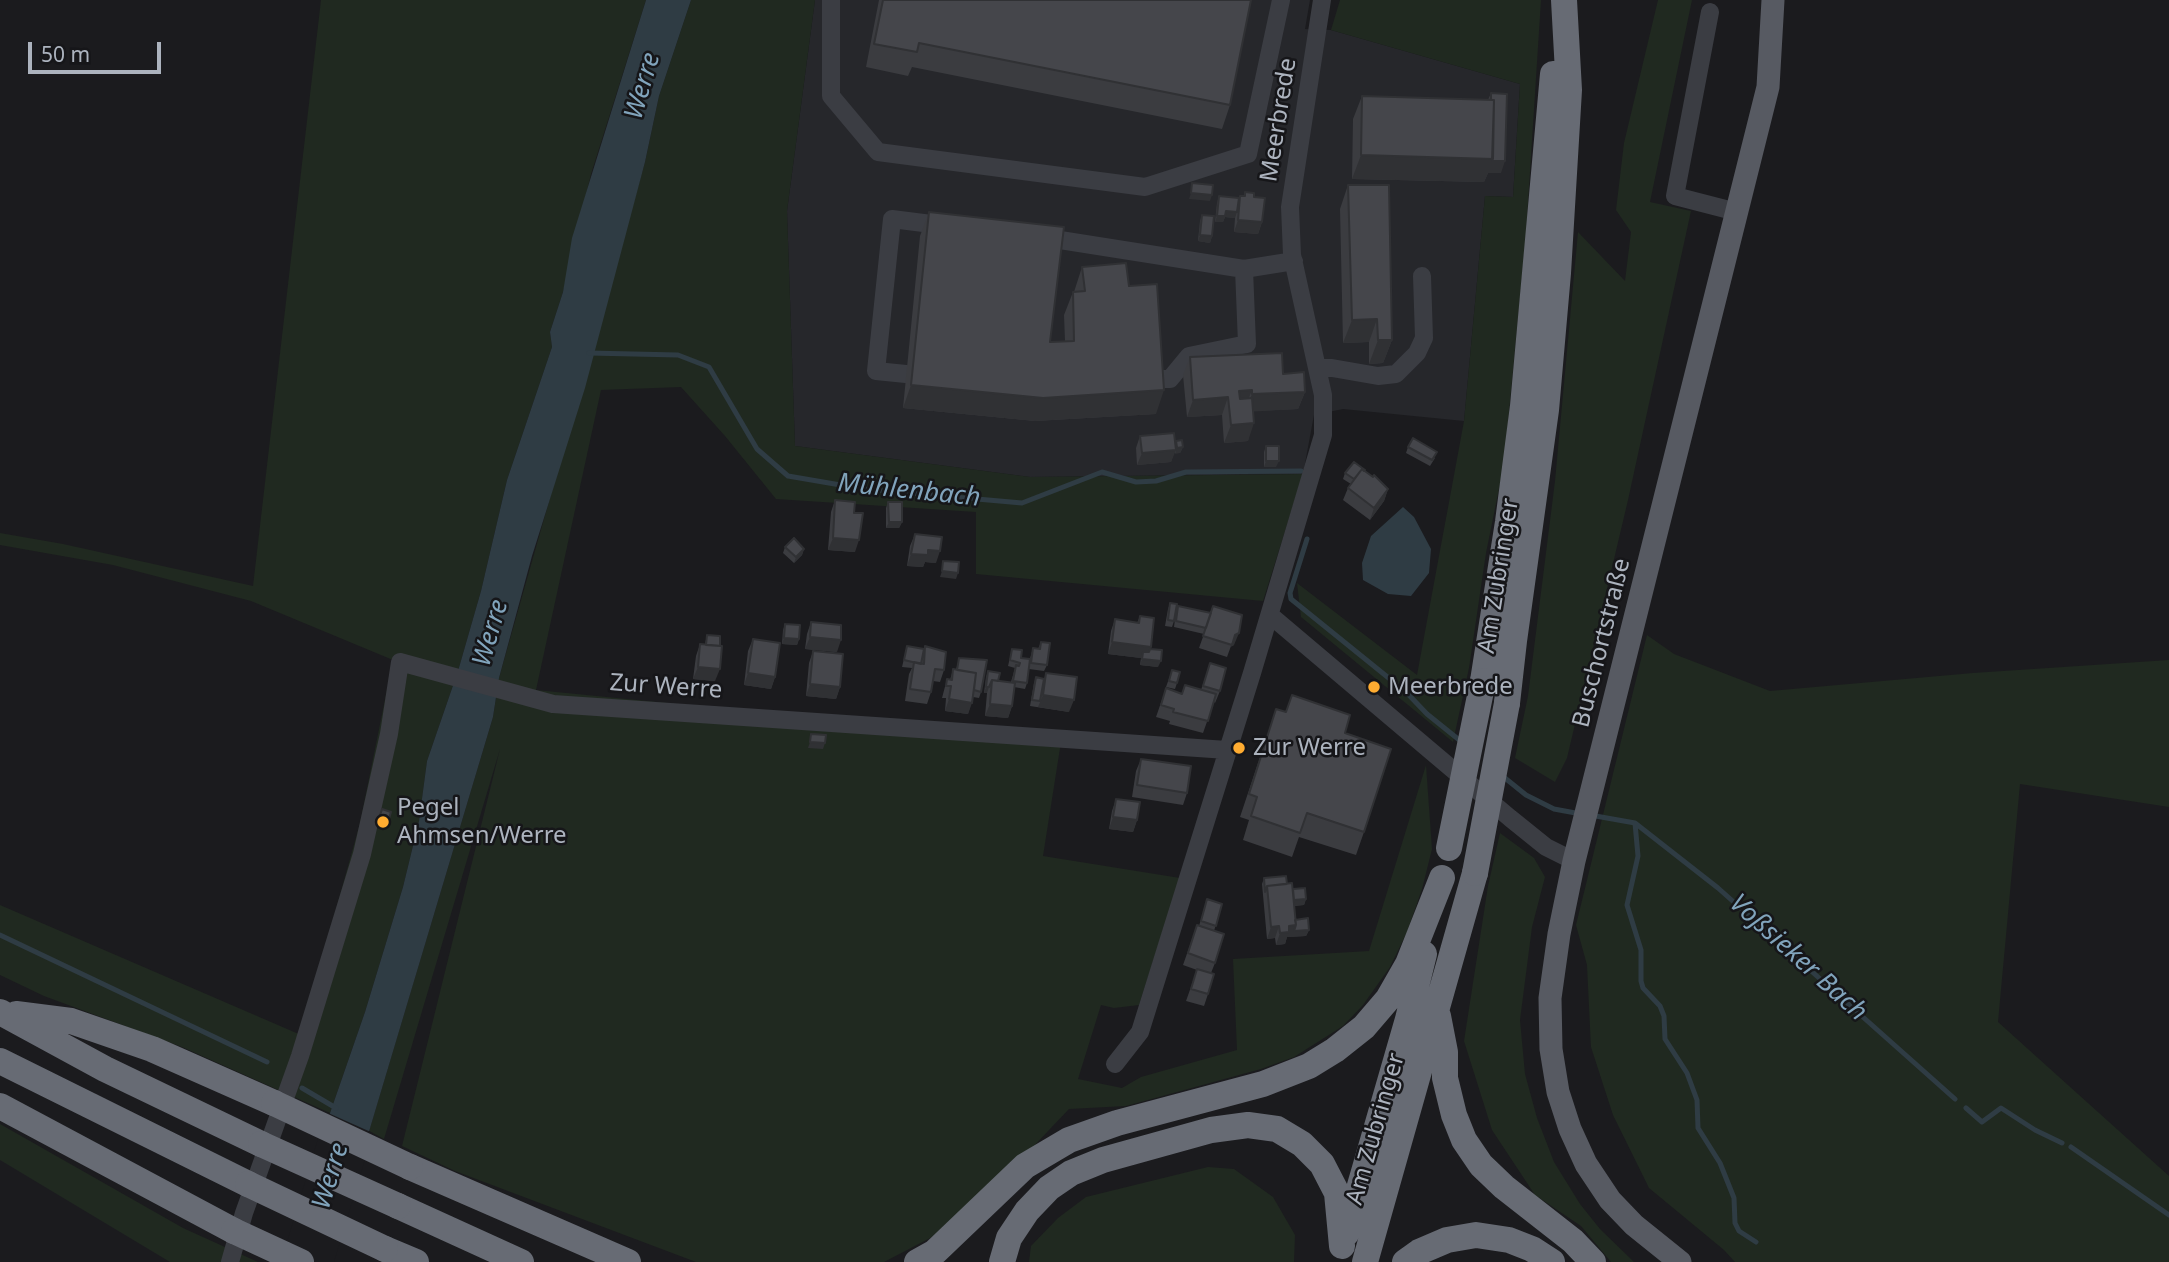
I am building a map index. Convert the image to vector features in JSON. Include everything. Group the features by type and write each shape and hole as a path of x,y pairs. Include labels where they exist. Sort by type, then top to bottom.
{"highway":[{"name":"Am Zubringer","path":"1340,1254 1408,1019 1450,848 1483,681 1523,406 1553,66 1564,0"},
{"name":"Am Zubringer","path":"1365,1262 1475,873 1507,704 1546,410 1558,273 1569,90 1564,0"},
{"path":"917,1262 935,1252 1025,1167 1069,1140 1117,1123 1263,1084 1309,1066 1335,1049 1364,1027 1388,999 1408,964 1442,878"},
{"path":"1437,1010 1445,1052 1445,1078 1454,1115 1464,1140 1482,1165 1504,1187 1573,1241 1593,1262"},
{"path":"0,1012 71,1021 152,1049 410,1167 628,1262"},
{"path":"0,1012 105,1069 521,1262"},
{"path":"0,1061 248,1184 416,1262"},
{"path":"0,1106 234,1231 301,1262"},
{"path":"1003,1262 1009,1238 1027,1211 1049,1188 1071,1173 1103,1160 1212,1130 1248,1125 1276,1129 1302,1144 1322,1164 1337,1193 1340,1254"},
{"path":"1405,1262 1419,1252 1447,1240 1476,1235 1509,1240 1532,1249 1552,1262"}],"main road":[{"name":"Buschortstraße","path":"1680,1262 1634,1225 1610,1200 1586,1164 1570,1129 1558,1092 1551,1049 1550,998 1559,934 1574,861 1768,87 1773,0"}],"street":[{"path":"831,0 831,96 878,152 1145,187 1248,154 1280,0"},
{"name":"Meerbrede","path":"1115,1064 1140,1032 1323,435 1323,395 1294,261 1290,207 1322,0"},
{"path":"1710,12 1675,196 1737,212"},
{"path":"906,374 876,371 892,219 959,227"},
{"path":"1026,236 1244,269 1294,261"},
{"path":"1154,379 1170,379 1189,356 1247,344 1244,269"},
{"path":"1317,368 1378,376 1396,374 1417,354 1424,338 1422,276"},
{"path":"1270,615 1510,818 1546,847 1574,861"},
{"name":"Zur Werre","path":"230,1262 244,1213 300,1056 362,854 389,734 400,662 553,704 1227,750"}],"shaded area":[{"path":"321,0 646,0 591,174 563,292 550,332 552,347 507,480 481,591 458,671 427,761 419,821 403,887 365,1012 330,1113 182,1047 44,996 0,975 0,905 301,1035 360,823 393,660 251,601 113,565 0,545 0,533 63,544 253,586"},
{"path":"691,0 815,0 787,211 795,446 1030,477 1303,474 1263,601 976,574 976,512 776,499 681,387 601,390 536,690 1061,742 1043,856 1180,878 1139,1005 1114,1008 1101,1005 1078,1079 1122,1088 1141,1077 1237,1050 1233,959 1369,951 1426,765 1432,849 1422,889 1407,932 1390,967 1363,1005 1343,1026 1294,1057 1261,1069 1126,1106 1069,1109 1030,1150 932,1237 884,1262 696,1262 455,1171 402,1146 500,749 384,1139 369,1131 493,717 499,678 645,162 659,96"},
{"path":"815,0 1310,0 1305,29 1331,30 1520,84 1513,197 1485,196 1464,421 1343,409 1314,415 1303,474 1030,477 795,446 787,211"},
{"path":"1340,0 1541,0 1526,234 1504,464 1486,553 1469,668 1453,742 1301,617 1297,583 1417,675 1464,421 1485,196 1513,197 1520,84 1331,30"},
{"path":"1658,0 1692,0 1650,202 1691,211 1628,500 1567,758 1555,782 1515,758 1528,696 1555,481 1578,232 1625,281 1631,232 1616,210 1624,143"},
{"path":"1647,635 1674,654 1770,691 1973,673 2169,660 2169,807 2020,784 1998,1022 2169,1176 2169,1262 1735,1262 1649,1188 1613,1115 1591,1047 1587,965 1576,925"},
{"path":"1500,833 1534,858 1545,877 1532,927 1520,1020 1525,1074 1537,1118 1554,1162 1580,1204 1600,1229 1634,1262 1611,1262 1581,1226 1535,1195 1492,1130 1464,1041 1488,886"},
{"path":"0,1124 183,1228 258,1262 170,1262 0,1160"},
{"path":"1208,1167 1234,1169 1273,1197 1295,1235 1294,1262 1029,1262 1031,1246 1058,1218 1086,1197"}],"water":[{"name":"Werre","path":"646,0 691,0 659,96 645,162 585,388 532,556 499,678 493,717 330,1262 330,1113 365,1012 403,887 419,821 427,761 458,671 481,591 507,480 552,347 550,332 563,292 572,238"},
{"path":"1403,507 1414,517 1431,549 1429,573 1411,596 1388,594 1363,580 1362,563 1371,536"}],"pier":[{"path":"326,1112 373,1133 334,1262 281,1262"}],"building":[{"path":"883,0 1251,0 1230,105 919,43 917,52 874,44"},
{"path":"1491,93 1507,94 1505,161 1492,161 1494,100 1491,100"},
{"path":"1362,96 1494,100 1493,159 1361,155"},
{"path":"1192,183 1213,185 1212,195 1191,193"},
{"path":"1348,185 1389,185 1392,340 1378,340 1377,319 1352,320"},
{"path":"1245,192 1254,193 1254,197 1265,198 1262,222 1238,220 1240,196 1245,196"},
{"path":"1219,196 1239,198 1237,212 1226,211 1225,216 1217,216"},
{"path":"929,212 1064,227 1050,342 1074,341 1073,292 1085,291 1082,267 1126,263 1129,286 1157,284 1164,390 1043,398 911,385"},
{"path":"1202,215 1214,216 1212,236 1200,235"},
{"path":"1282,353 1283,374 1304,372 1305,392 1252,394 1252,390 1239,391 1240,399 1252,398 1254,423 1231,425 1228,397 1193,400 1190,357"},
{"path":"1174,433 1176,450 1142,453 1140,436"},
{"path":"1413,438 1437,452 1432,460 1408,447"},
{"path":"1182,440 1183,447 1177,448 1176,441"},
{"path":"1266,446 1279,446 1279,461 1266,461"},
{"path":"1354,462 1365,470 1362,469 1354,479 1345,473"},
{"path":"1362,469 1373,477 1374,475 1388,489 1374,508 1348,488"},
{"path":"835,500 855,502 854,513 863,513 859,540 833,538"},
{"path":"888,502 902,502 902,522 889,522"},
{"path":"915,534 942,537 940,551 928,550 928,555 911,554"},
{"path":"794,538 804,549 796,557 785,547"},
{"path":"943,561 959,562 958,573 942,571"},
{"path":"1170,603 1177,604 1174,621 1168,620"},
{"path":"1178,606 1211,613 1206,628 1176,621"},
{"path":"1213,606 1242,615 1239,633 1235,635 1232,645 1203,636"},
{"path":"1140,616 1154,618 1151,647 1112,642 1115,619 1139,623"},
{"path":"811,622 841,625 841,640 810,637"},
{"path":"785,624 800,625 799,639 784,638"},
{"path":"707,635 720,636 720,646 706,645"},
{"path":"753,639 780,643 775,677 748,673"},
{"path":"1041,642 1050,643 1047,665 1031,663 1033,648 1040,649"},
{"path":"700,644 722,646 720,669 698,667"},
{"path":"907,646 924,649 921,664 904,660"},
{"path":"925,646 946,652 944,670 935,669 931,692 910,689 914,662 924,664"},
{"path":"1012,649 1022,650 1021,658 1030,659 1027,683 1013,681 1016,665 1019,666 1020,663 1010,660"},
{"path":"1150,649 1162,650 1161,661 1142,659 1143,652 1149,652"},
{"path":"813,651 843,654 840,687 810,684"},
{"path":"959,658 987,660 981,692 974,690 976,673 957,670"},
{"path":"1210,663 1226,668 1220,691 1203,686"},
{"path":"953,669 976,673 972,703 949,699 951,686 946,686 947,679 952,680"},
{"path":"1172,670 1180,672 1177,683 1169,681"},
{"path":"988,671 1000,673 998,681 992,680 989,687 986,687"},
{"path":"1046,673 1077,677 1074,700 1043,695"},
{"path":"1036,677 1044,679 1040,701 1032,700"},
{"path":"992,680 1015,683 1012,706 990,704"},
{"path":"1185,685 1216,694 1208,721 1173,712 1174,709 1161,705 1166,688 1182,694"},
{"path":"1292,695 1350,715 1345,733 1391,749 1364,832 1307,813 1300,833 1251,816 1257,797 1249,794 1276,709 1286,712"},
{"path":"811,734 826,735 825,743 810,742"},
{"path":"1141,759 1191,766 1187,793 1137,785"},
{"path":"1116,799 1140,802 1137,820 1113,817"},
{"path":"382,809 391,812 388,822 379,819"},
{"path":"1286,876 1287,884 1267,886 1265,892 1264,878"},
{"path":"1292,883 1296,925 1289,926 1289,932 1280,933 1279,926 1271,927 1267,886"},
{"path":"1305,888 1306,899 1294,900 1293,889"},
{"path":"1207,899 1222,904 1216,926 1201,921"},
{"path":"1308,918 1309,930 1294,931 1295,920"},
{"path":"1197,925 1224,934 1215,963 1188,953"},
{"path":"1197,969 1214,974 1208,994 1191,989"}],"waterway":[{"name":"Mühlenbach","path":"589,353 678,355 709,367 757,449 788,476 864,489 1022,503 1102,472 1136,482 1156,481 1186,472 1301,471"},
{"name":"Mühlenbach","path":"1307,539 1290,593 1291,599 1406,692 1427,714 1463,743"},
{"name":"Mühlenbach","path":"1500,774 1526,795 1554,809 1581,814"},
{"name":"Voßsieker Bach","path":"1590,815 1635,823 1718,888 1955,1099"},
{"path":"1635,823 1638,856 1627,905 1641,950 1643,988 1660,1006 1664,1016 1665,1039 1687,1073 1697,1100 1698,1128 1720,1163 1734,1198 1735,1223 1739,1231 1756,1242"},
{"path":"0,935 267,1062"},
{"path":"302,1088 336,1108"},
{"name":"Voßsieker Bach","path":"1966,1108 1982,1122 2001,1108 2035,1130 2062,1143"},
{"name":"Voßsieker Bach","path":"2071,1147 2169,1215"}],"place":[{"name":"Meerbrede","path":"1374,687"},
{"name":"Zur Werre","path":"1239,748"},
{"name":"Pegel Ahmsen/Werre","path":"383,822"}]}
